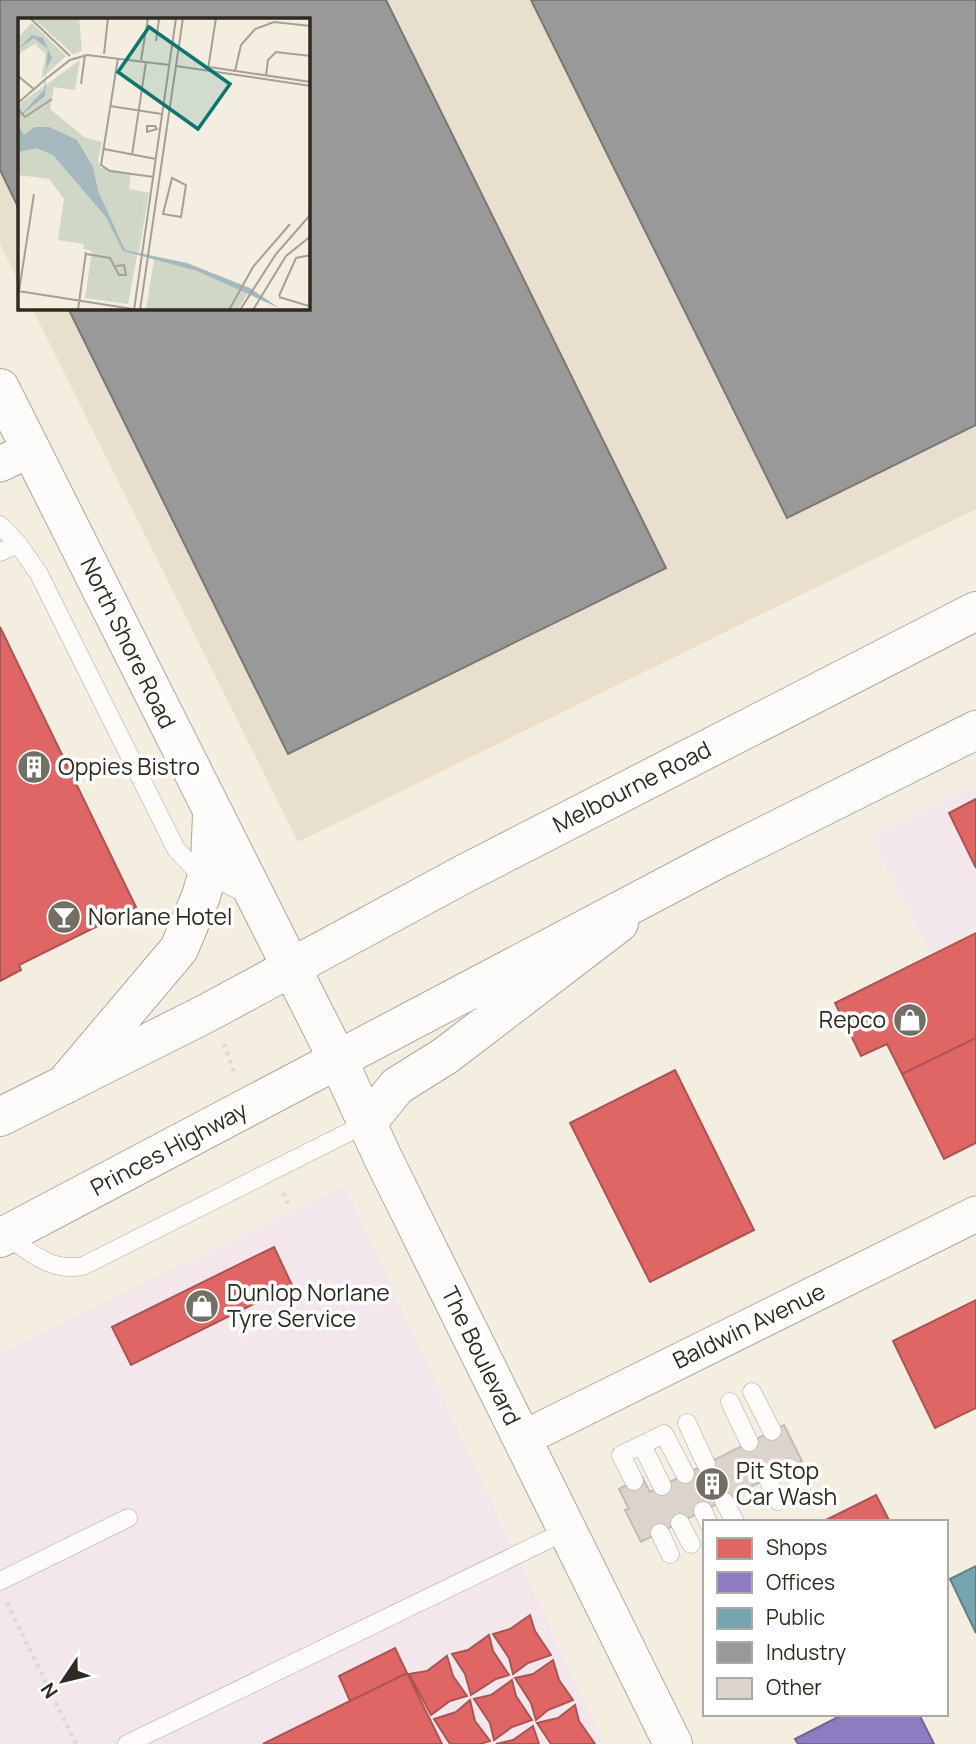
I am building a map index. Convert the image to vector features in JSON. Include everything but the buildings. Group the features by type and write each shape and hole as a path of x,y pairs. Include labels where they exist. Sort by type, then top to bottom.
{"main road":[{"name":"North Shore Road","path":"0,387 16,456 212,812 291,967"},
{"name":"Melbourne Road","path":"291,967 462,875 976,611"},
{"path":"338,1060 665,888 976,730"},
{"path":"64,1085 175,956 207,874 212,848 212,812"},
{"path":"367,1123 397,1086 455,1049 665,888"},
{"path":"0,1117 207,1013 291,967"},
{"name":"The Boulevard","path":"291,967 673,1744"},
{"name":"Princes Highway","path":"2,1237 338,1060"}],"street":[{"name":"Baldwin Avenue","path":"522,1439 976,1214"}],"lane":[{"path":"0,525 18,544 39,574 176,849 185,860 256,900"},
{"path":"0,552 18,544"},
{"path":"2,1237 59,1268 83,1266 367,1123"},
{"path":"752,1392 772,1431"},
{"path":"730,1402 749,1442"},
{"path":"687,1423 706,1464"},
{"path":"634,1481 621,1455 664,1434 685,1474"},
{"path":"642,1445 662,1486"},
{"path":"790,1468 801,1489"},
{"path":"768,1479 778,1500"},
{"path":"724,1501 734,1520"},
{"path":"0,1581 128,1518"},
{"path":"680,1523 691,1544"},
{"path":"127,1744 568,1530"},
{"path":"660,1533 670,1554"}],"path":[{"path":"6,1602 76,1744"}],"shaded area":[{"path":"0,0 976,0 976,509 298,842 33,310 310,310 310,18 18,18 18,280 0,244"},
{"path":"976,784 976,929 929,953 870,837"},
{"path":"344,1185 604,1744 0,1744 0,1353"}],"place":[{"name":"Oppies Bistro","path":"34,767"},
{"name":"Norlane Hotel","path":"64,917"},
{"name":"Repco","path":"910,1020"},
{"name":"Dunlop Norlane Tyre Service","path":"202,1306"},
{"name":"Pit Stop Car Wash","path":"712,1484"}]}
